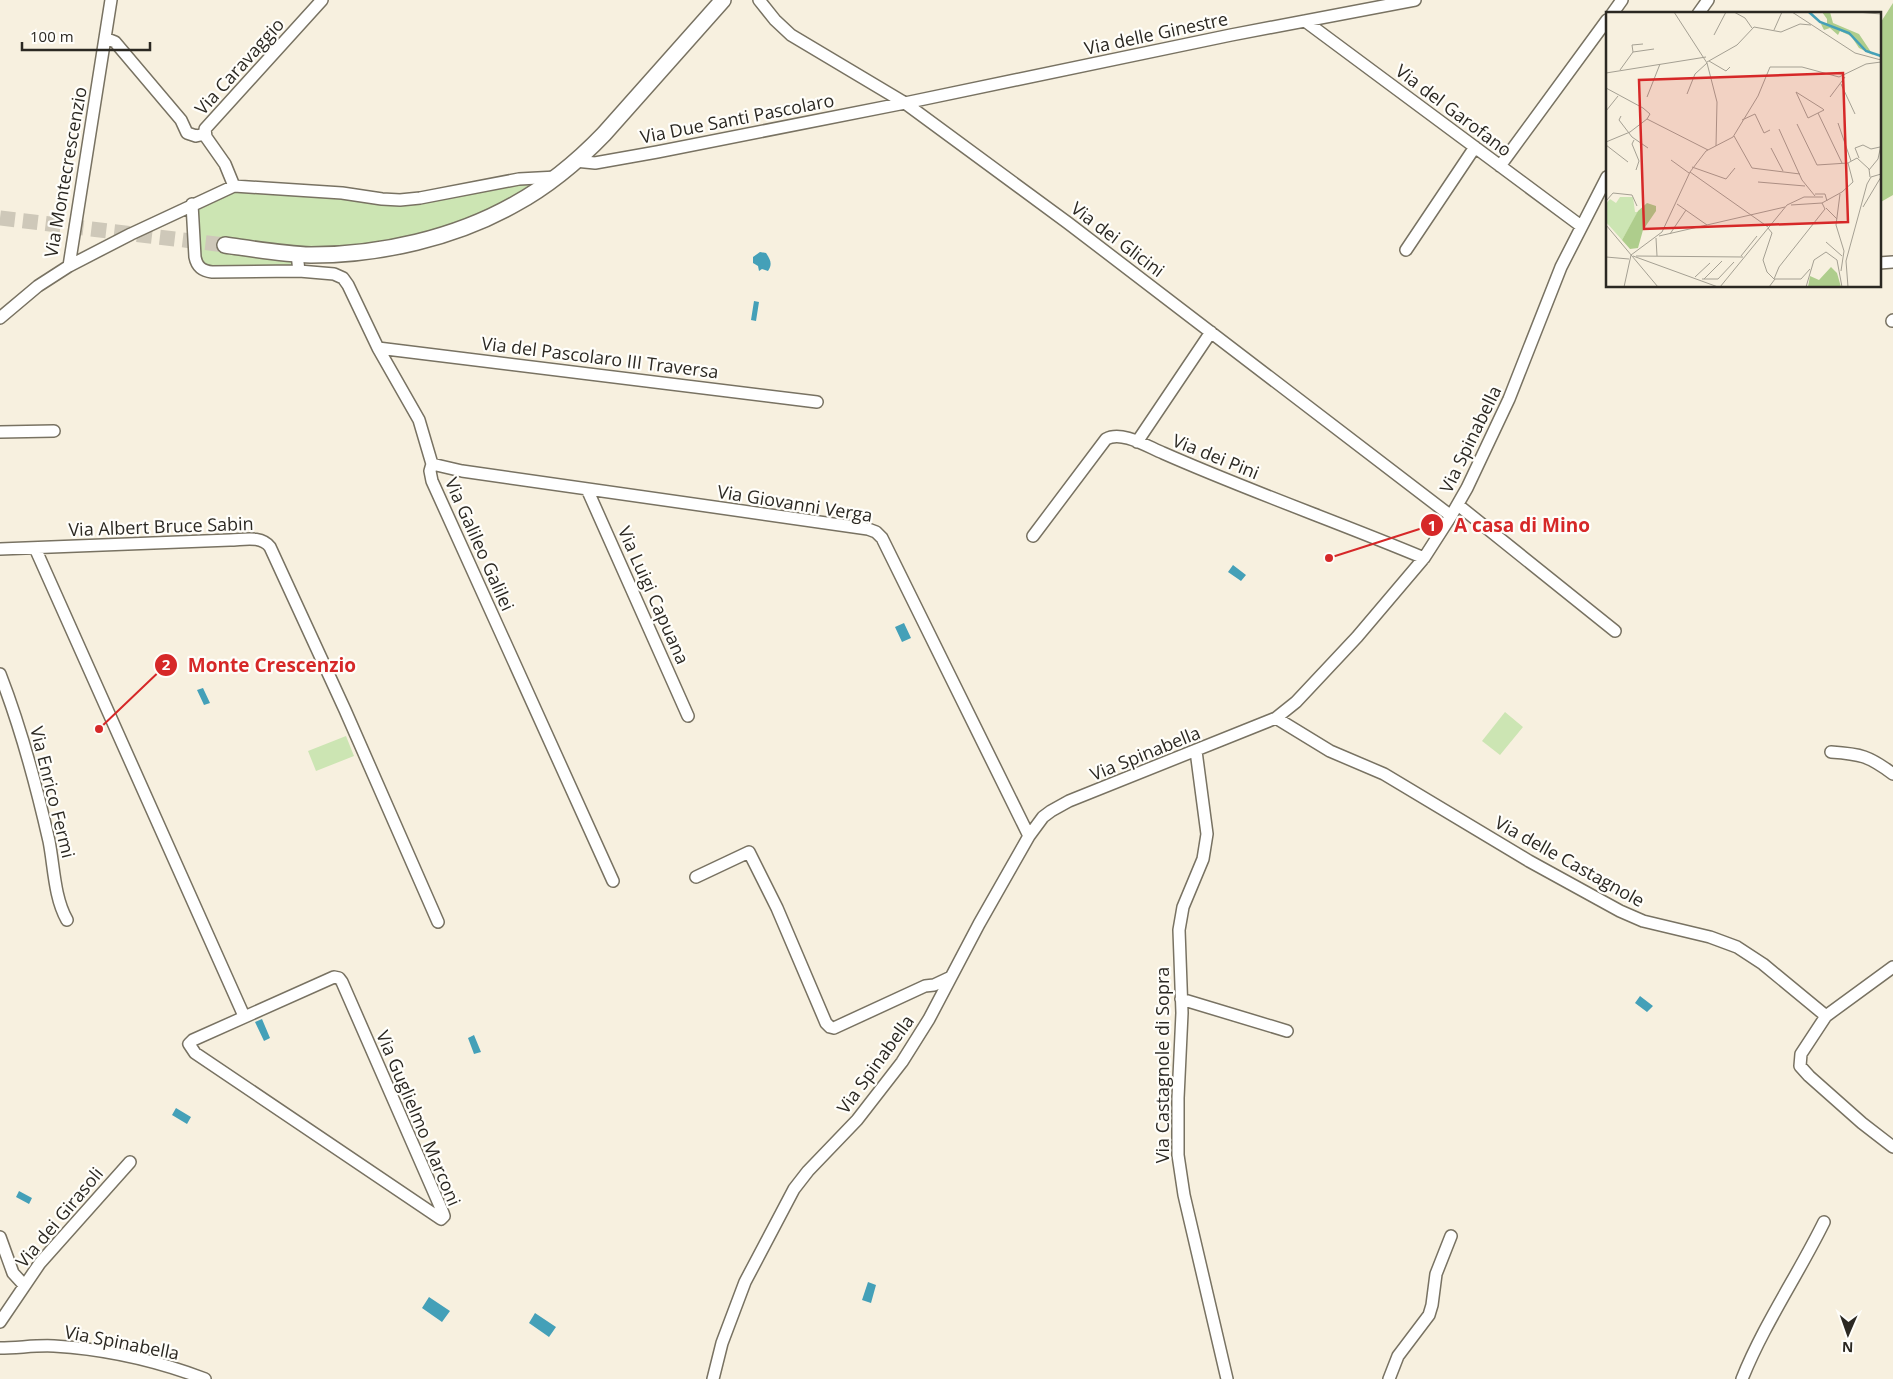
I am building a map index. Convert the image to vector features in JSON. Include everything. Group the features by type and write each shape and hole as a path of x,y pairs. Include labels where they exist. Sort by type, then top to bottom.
{"main road":[{"path":"225,245 297,254 361,251 437,236 508,208 557,177 604,134 723,0"}],"street":[{"name":"Via Montecrescenzio","path":"0,318 38,286 69,266 111,0"},
{"name":"Via Caravaggio","path":"234,186 225,164 205,134 207,127 322,0"},
{"name":"Via dei Glicini","path":"759,0 781,26 792,35 905,103 1068,223 1451,516"},
{"name":"Via delle Ginestre","path":"905,103 1231,35 1415,0"},
{"path":"1613,12 1622,0"},
{"path":"1699,12 1708,0"},
{"name":"Via del Garofano","path":"1305,21 1581,226"},
{"path":"1500,166 1606,21"},
{"path":"105,38 115,42 181,120 187,132 192,135 205,134"},
{"name":"Via Due Santi Pascolaro","path":"575,161 590,164 604,162 905,103"},
{"path":"1406,250 1475,147"},
{"path":"69,266 192,204 234,186 342,193 400,200 509,181 557,177"},
{"name":"Via Spinabella","path":"712,1379 722,1344 745,1282 791,1196 808,1171 857,1120 902,1062 929,1020 978,924 1029,836 1043,817 1056,808 1276,718 1296,702 1330,666 1424,558 1458,505 1512,394 1558,274 1606,179"},
{"name":"Via Galileo Galilei","path":"192,204 195,257 202,269 212,272 299,271 330,273 344,280 350,288 378,348 417,414 432,464 430,471 432,481 613,881"},
{"path":"297,254 299,271"},
{"path":"1880,263 1893,262"},
{"path":"1138,442 1211,332"},
{"name":"Via del Pascolaro III Traversa","path":"378,348 817,402"},
{"path":"0,432 54,431"},
{"name":"Via dei Pini","path":"1033,536 1106,439 1117,436 1138,442 1207,472 1424,558"},
{"name":"Via Giovanni Verga","path":"432,464 462,471 868,529 876,532 882,538 1029,836"},
{"name":"Via Luigi Capuana","path":"587,489 688,716"},
{"path":"1458,505 1615,631"},
{"name":"Via Albert Bruce Sabin","path":"0,549 259,539 267,543 345,710 438,922"},
{"path":"35,548 244,1016"},
{"name":"Via Enrico Fermi","path":"0,674 22,737 38,794 52,855 59,898 66,920"},
{"name":"Via delle Castagnole","path":"1276,718 1330,751 1384,774 1529,861 1620,911 1644,921 1710,937 1737,947 1763,964 1826,1016"},
{"name":"Via Castagnole di Sopra","path":"1196,752 1207,834 1203,859 1187,896 1180,919 1179,1164 1184,1195 1227,1379"},
{"path":"1831,752 1853,753 1866,756 1893,774"},
{"path":"696,876 749,852 777,908 826,1023 830,1027 834,1028 925,986 934,985 951,977"},
{"path":"1893,967 1826,1016 1801,1054 1800,1062 1801,1068 1862,1123 1893,1147"},
{"name":"Via Guglielmo Marconi","path":"336,977 340,979 443,1212 443,1218 436,1217 190,1047 192,1040 244,1016 330,978 336,977"},
{"path":"1181,999 1287,1031"},
{"name":"Via dei Girasoli","path":"0,1322 40,1263 130,1162"},
{"path":"1742,1379 1770,1322 1808,1255 1824,1222"},
{"path":"1389,1379 1398,1356 1429,1315 1436,1274 1451,1236"},
{"path":"0,1237 13,1273 24,1285"},
{"name":"Via Spinabella","path":"0,1348 54,1346 87,1350 158,1364 205,1379"}],"green space":[{"path":"1893,3 1893,195 1880,202 1880,23"},
{"path":"536,183 490,210 437,230 410,237 329,250 289,252 223,251 292,262 293,267 211,268 201,263 198,210 236,192 402,203"},
{"path":"1505,712 1523,727 1500,755 1482,741"},
{"path":"346,736 354,756 316,771 308,751"}],"water":[{"path":"760,252 766,253 770,259 771,264 768,271 762,269 759,271 758,266 753,263 753,257"},
{"path":"754,301 759,302 756,321 751,320"},
{"path":"1233,565 1246,575 1241,581 1228,572"},
{"path":"904,623 911,638 902,642 895,627"},
{"path":"203,688 210,703 204,705 197,690"},
{"path":"1640,996 1653,1006 1647,1012 1635,1003"},
{"path":"262,1019 270,1038 264,1041 255,1022"},
{"path":"474,1035 481,1052 474,1054 468,1038"},
{"path":"176,1108 191,1117 187,1124 172,1115"},
{"path":"19,1191 32,1198 29,1204 16,1197"},
{"path":"868,1282 876,1285 871,1303 862,1300"},
{"path":"429,1297 450,1311 442,1322 422,1308"},
{"path":"535,1313 556,1327 549,1337 529,1323"}],"tunnel":[{"path":"0,218 225,245"}],"place":[{"name":"A casa di Mino","path":"1329,558"},
{"name":"Monte Crescenzio","path":"99,729"}]}
